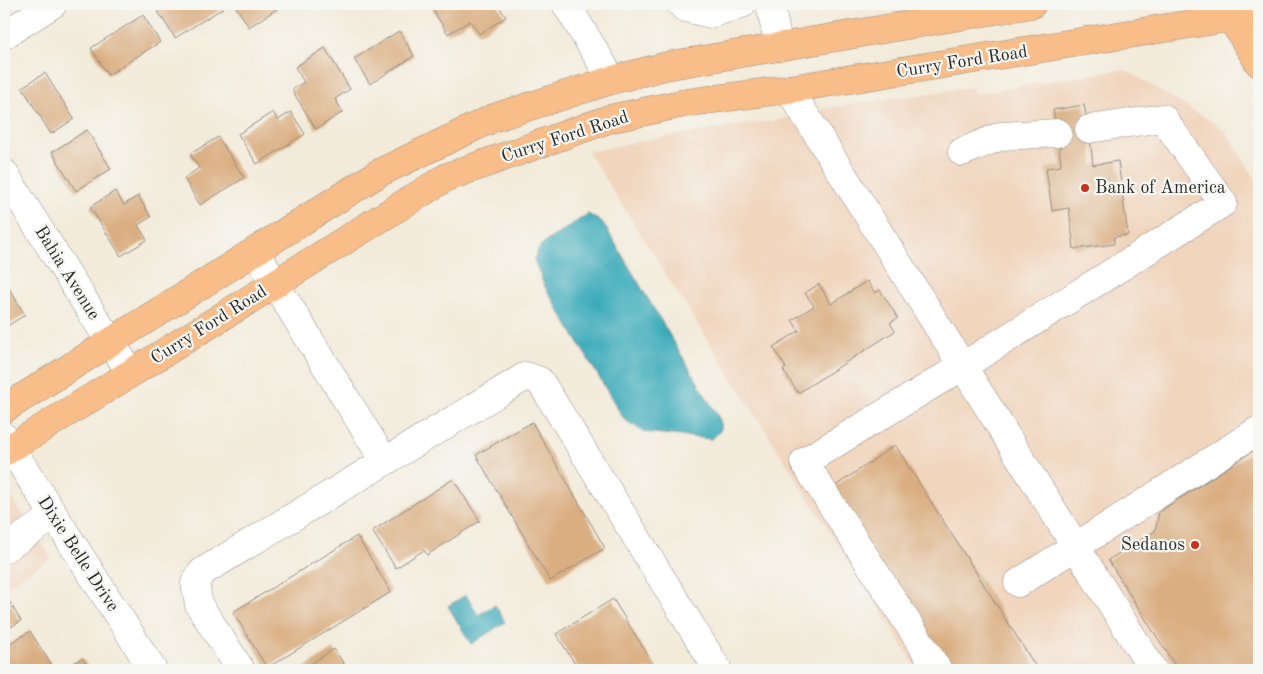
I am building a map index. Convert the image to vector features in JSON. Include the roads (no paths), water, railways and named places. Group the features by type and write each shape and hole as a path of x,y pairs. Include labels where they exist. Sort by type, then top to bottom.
{"main road":[{"path":"4,409 379,173 492,118 612,80 666,66 779,47 961,10 1032,4"},
{"path":"1226,11 1259,63"},
{"name":"Curry Ford Road","path":"6,446 131,372 447,177 609,119 685,103 789,89 1226,11 1259,13"},
{"path":"447,177 481,147 576,112 603,98 612,80"}],"street":[{"path":"4,35 53,4"},
{"path":"566,4 612,80"},
{"path":"680,4 685,8 710,14 742,4"},
{"path":"770,4 779,47"},
{"path":"789,89 1153,670"},
{"path":"938,670 804,462 963,366 1223,203 1163,118 1089,129"},
{"path":"962,152 1001,136 1058,133"},
{"name":"Bahia Avenue","path":"4,173 110,342 131,372"},
{"path":"255,251 385,462"},
{"path":"241,670 199,605 195,583 202,572 526,376 540,380 718,670"},
{"path":"1018,583 1259,430"},
{"name":"Dixie Belle Drive","path":"6,446 54,516 153,670"},
{"path":"4,549 54,516"}],"water":[{"path":"588,214 603,223 720,420 720,431 712,439 644,432 624,419 544,285 534,259 541,245"},
{"path":"466,595 478,615 495,605 505,622 471,644 448,606"}],"place":[{"name":"Bank of America","path":"1085,188"},
{"name":"Sedanos","path":"1195,545"}]}
